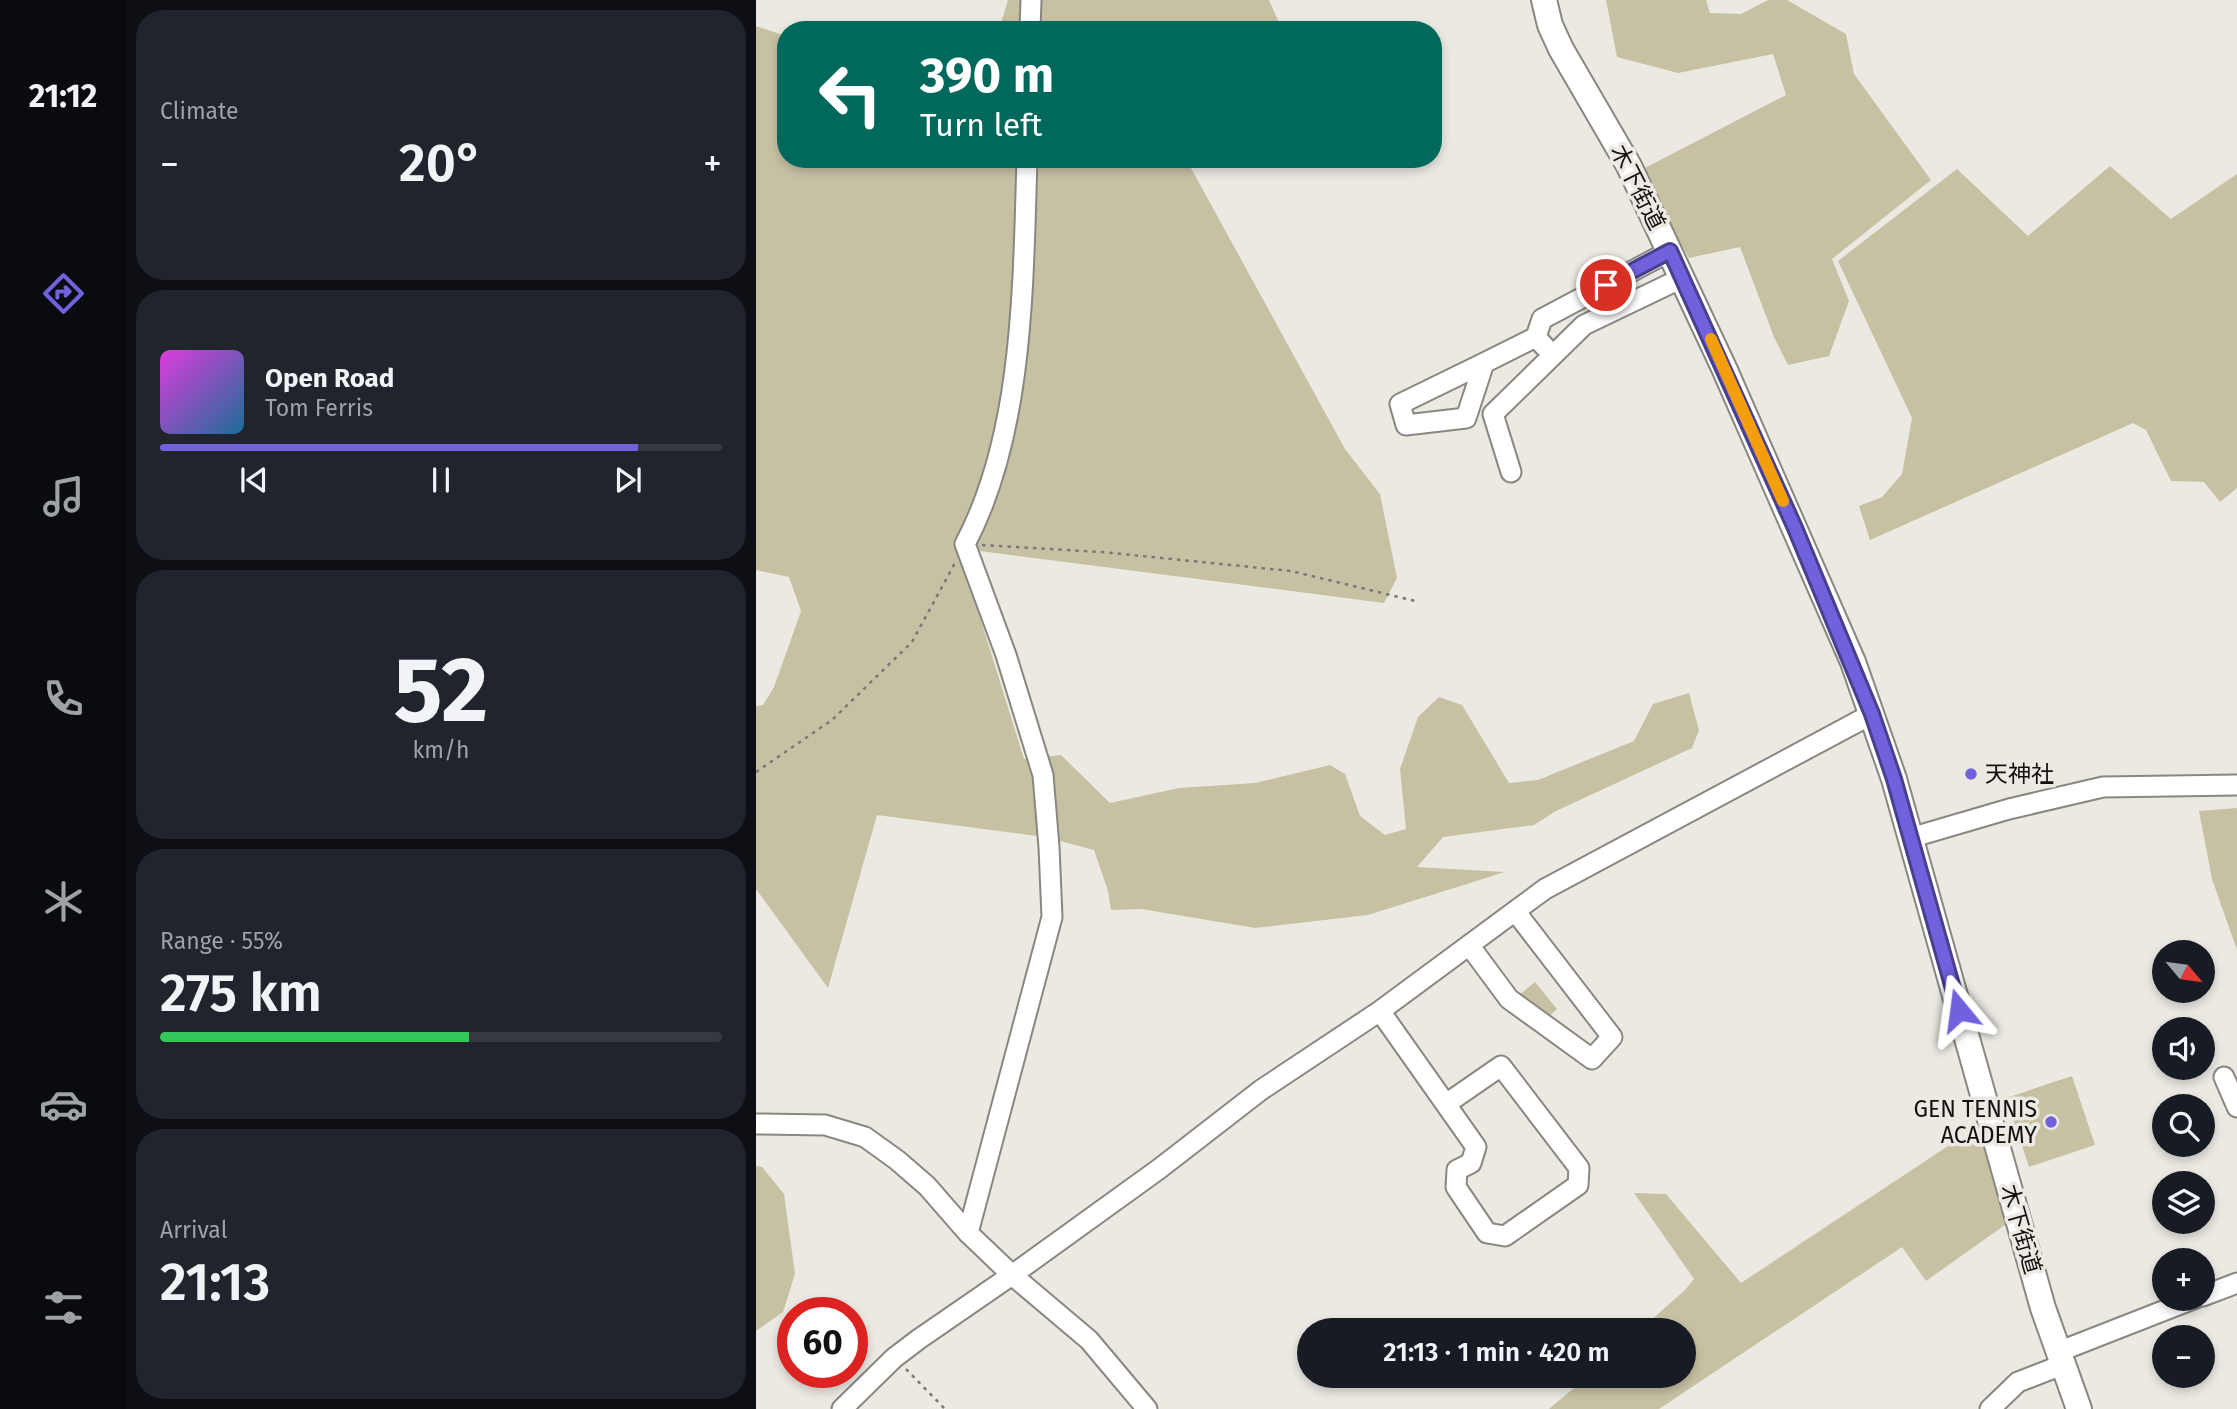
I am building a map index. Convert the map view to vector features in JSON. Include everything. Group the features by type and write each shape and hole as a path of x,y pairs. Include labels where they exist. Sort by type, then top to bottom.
{"main road":[{"name":"木下街道","path":"1544,0 1550,25 1561,49 1629,166 1670,251 1810,562 1872,714 1910,838 2043,1308 2079,1409"}],"street":[{"path":"1030,21 1031,0"},
{"path":"968,1233 1052,917 1043,775 1006,655 965,544 998,462 1018,351 1027,168"},
{"path":"1484,363 1536,337 1542,318 1670,251"},
{"path":"1511,472 1493,414 1584,325 1682,278"},
{"path":"1536,337 1554,355"},
{"path":"842,1409 894,1358 1159,1169 1261,1090 1380,1010 1545,889 1872,714"},
{"path":"1910,838 2008,809 2103,787 2237,785"},
{"path":"1469,945 1509,999 1592,1059 1612,1037 1515,911"},
{"path":"1380,1010 1476,1147 1471,1163 1457,1170 1456,1187 1487,1233 1505,1236 1578,1185 1579,1168 1501,1066 1446,1104"},
{"path":"2224,1077 2237,1107"},
{"path":"756,1124 825,1125 865,1137 897,1160 927,1186 968,1233 1012,1276 1089,1340 1147,1409"},
{"path":"2215,1291 2237,1283"},
{"path":"1990,1409 2018,1382 2060,1358 2167,1311"}],"path":[{"path":"756,772 832,720 912,642 965,544 1102,551 1291,571 1415,601"},
{"path":"894,1358 945,1409"}],"shaded area":[{"path":"1008,0 1269,0 1278,21 1002,21"},
{"path":"1606,0 1706,0 1710,13 1741,14 1768,0 1787,0 1846,34 1854,74 1931,180 1832,259 1849,301 1829,356 1788,365 1774,337 1740,247 1689,258 1639,171 1786,95 1773,54 1678,73 1617,57"},
{"path":"756,26 777,33 777,168 1191,168 1345,449 1380,494 1397,578 1384,603 980,551 965,569 1024,759 1061,755 1110,803 1179,788 1255,783 1330,765 1345,774 1360,816 1385,835 1406,829 1400,769 1418,717 1439,697 1462,705 1509,783 1538,780 1634,741 1653,704 1689,693 1699,730 1692,748 1556,811 1534,825 1443,837 1417,867 1505,872 1368,915 1255,928 1141,909 1111,910 1108,891 1094,850 1045,837 877,815 828,988 756,889 756,706 763,705 774,687 801,611 789,577 756,570"},
{"path":"2110,166 2171,219 2237,174 2237,488 2220,502 2204,482 2171,481 2146,430 2133,423 1870,540 1859,506 1882,497 1902,474 1912,418 1838,261 1957,169 2028,236"},
{"path":"2237,808 2237,950 2212,879 2199,811"},
{"path":"1535,982 1557,1009 1545,1020 1517,997"},
{"name":"GEN TENNIS ACADEMY","path":"2072,1076 2095,1145 2029,1167 2006,1098"},
{"path":"1957,1140 1989,1149 2009,1222 1926,1281 1902,1247 1696,1384 1696,1318 1654,1318 1694,1279 1634,1193 1666,1194 1741,1283"},
{"path":"756,1166 762,1167 784,1194 795,1274 788,1297 777,1297 777,1316 756,1331"},
{"path":"1574,1388 1690,1388 1659,1409 1549,1409"}],"slow traffic":[{"path":"1711,339 1783,501"}],"place":[{"name":"天神社","path":"1971,774"},
{"name":"GEN TENNIS ACADEMY","path":"2051,1122"}],"route":[{"path":"1606,285 1670,251 1853,662 1894,779 1959,1010"}]}
